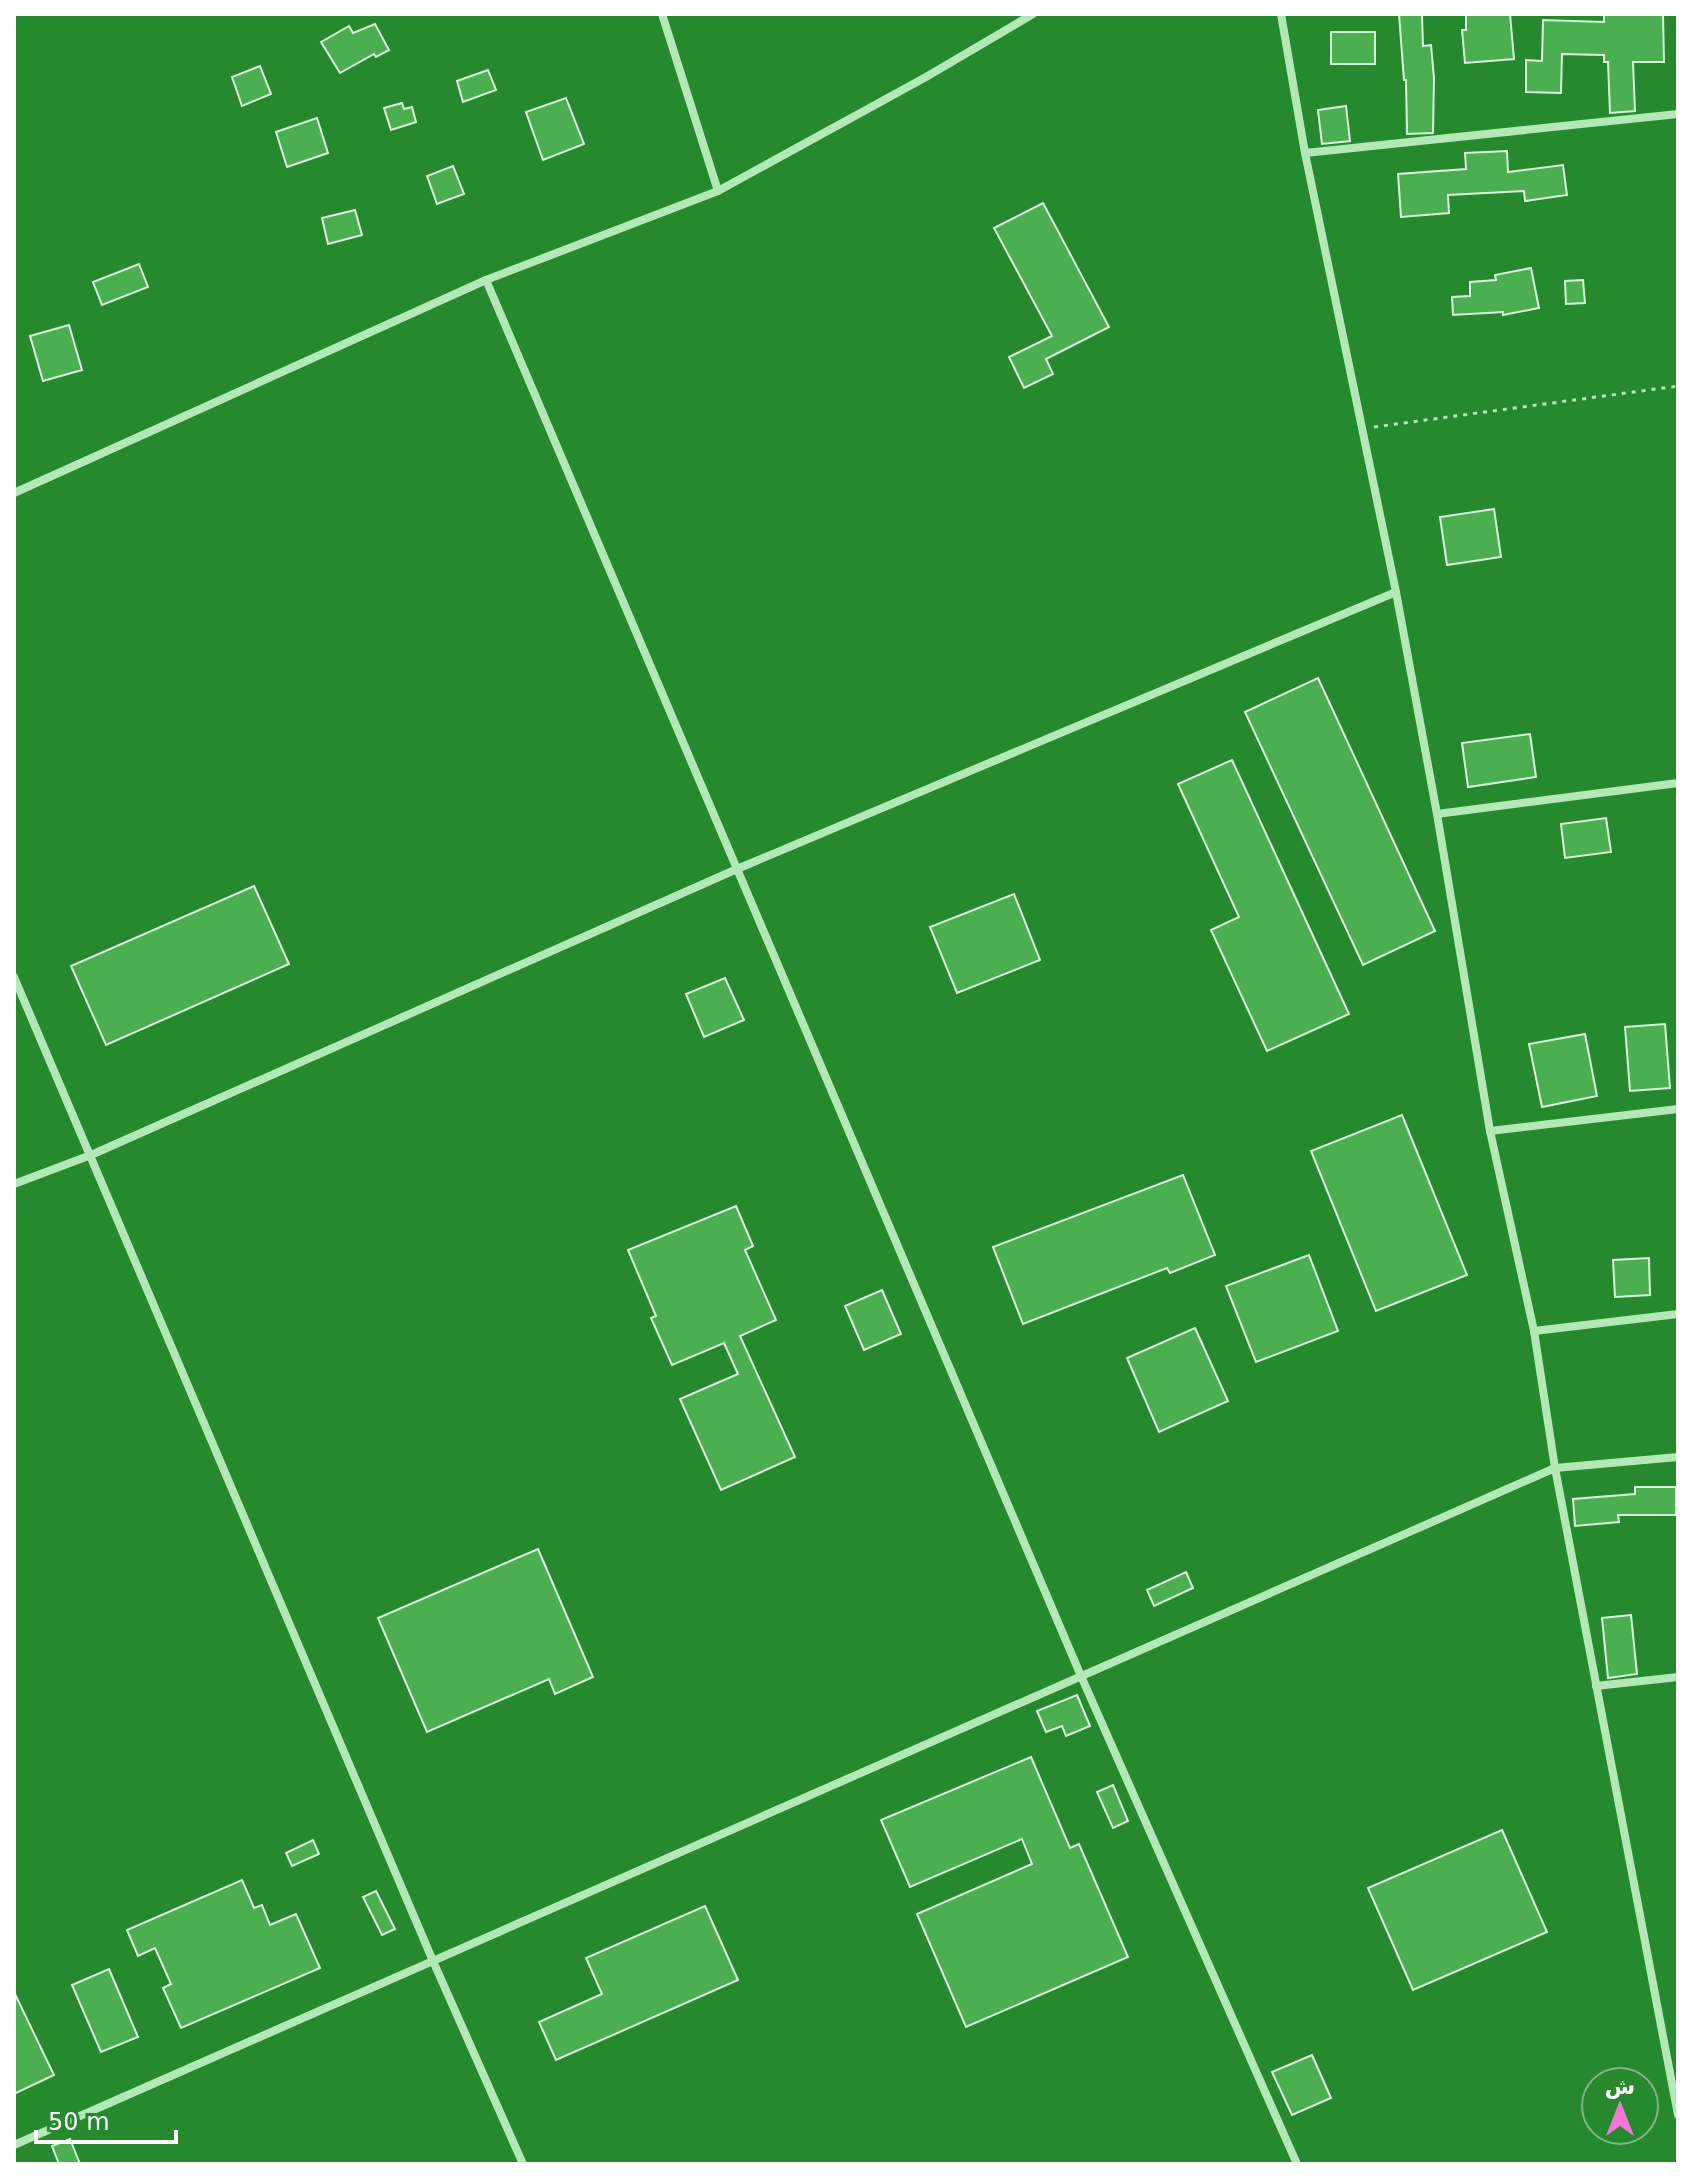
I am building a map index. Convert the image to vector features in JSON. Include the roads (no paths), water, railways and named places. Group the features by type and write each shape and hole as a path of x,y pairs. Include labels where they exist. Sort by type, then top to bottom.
{"street":[{"path":"662,14 718,191"},
{"path":"14,493 486,280 718,191 926,77 1033,14"},
{"path":"1281,14 1305,153 1396,592 1490,1131 1534,1331 1555,1468 1678,2115"},
{"path":"1305,153 1678,114"},
{"path":"486,280 1081,1676 1297,2164"},
{"path":"14,1184 91,1155 737,869 1396,592"},
{"path":"1437,814 1678,783"},
{"path":"14,977 433,1961 523,2164"},
{"path":"1490,1131 1678,1109"},
{"path":"1534,1331 1678,1314"},
{"path":"14,2145 1555,1468 1678,1457"},
{"path":"1596,1686 1678,1677"}]}
